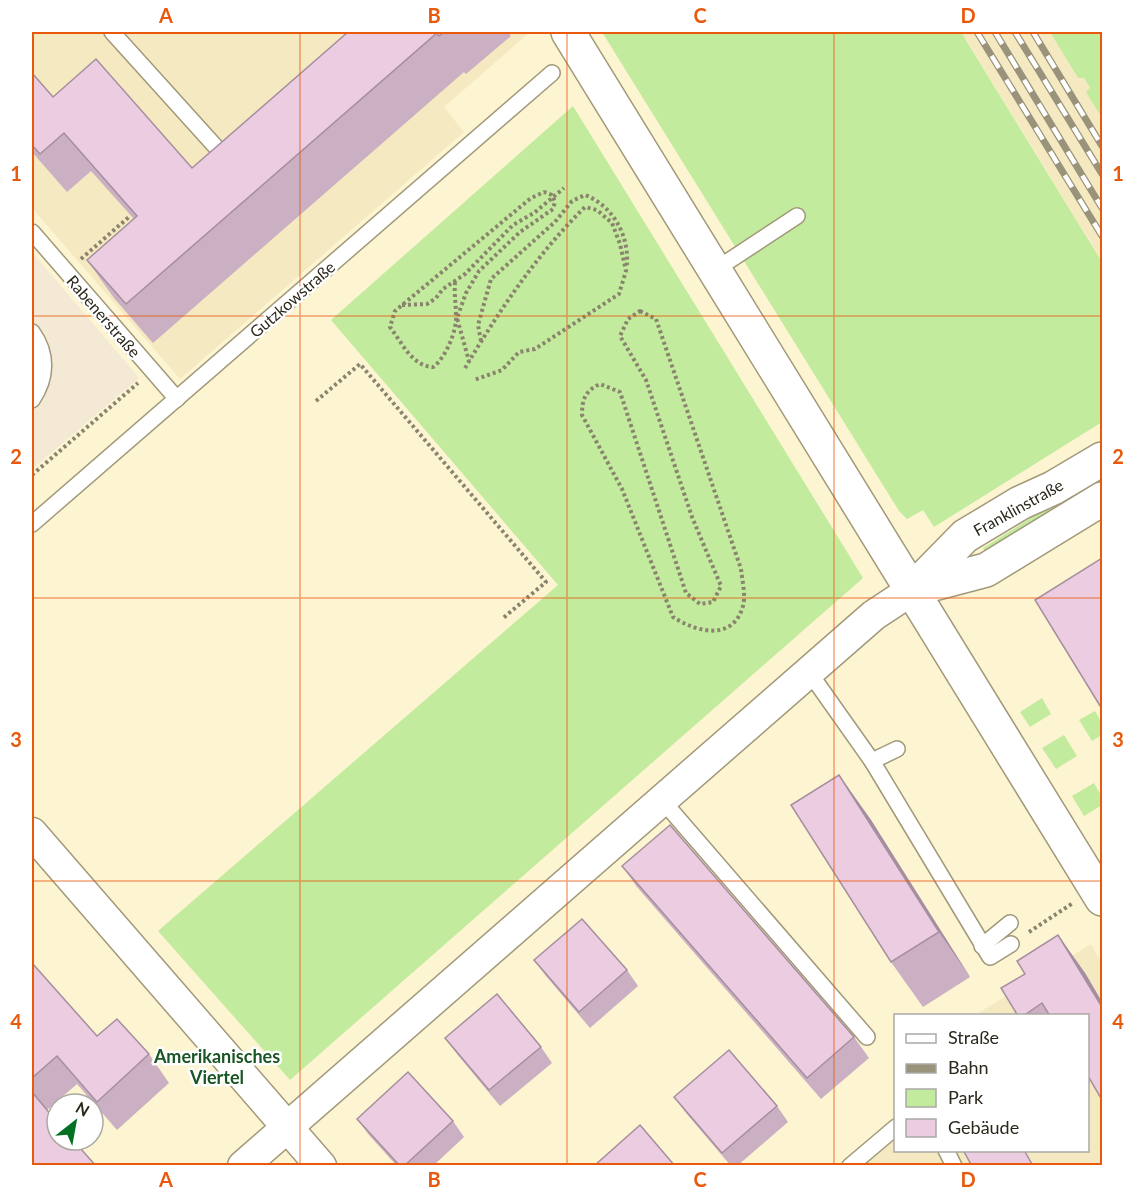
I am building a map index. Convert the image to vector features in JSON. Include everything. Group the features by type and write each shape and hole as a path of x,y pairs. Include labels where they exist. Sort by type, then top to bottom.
{"main road":[{"path":"568,32 1099,894"},
{"name":"Franklinstraße","path":"912,590 965,536 1020,502 1053,488 1102,459"},
{"path":"912,590 986,570 1102,499"}],"street":[{"path":"243,1166 874,615 912,590"},
{"path":"32,833 289,1126 321,1166"}],"lane":[{"path":"112,32 224,156 240,141"},
{"name":"Gutzkowstraße","path":"32,524 552,74"},
{"path":"715,270 797,216"},
{"name":"Rabenerstraße","path":"32,232 177,399"},
{"path":"32,332 41,346 44,365 41,385 32,400"},
{"path":"32,356 32,376"},
{"path":"809,672 872,761 990,957 1011,944"},
{"path":"872,761 897,749"},
{"path":"662,800 867,1037"},
{"path":"982,946 1010,923"},
{"path":"850,1166 894,1129"},
{"path":"947,1152 954,1166"}],"path":[{"path":"402,305 427,304 455,282 513,225 564,188"},
{"path":"544,192 553,197 553,209 520,232 479,271 466,292 446,355 433,368 416,363 390,327 394,310 531,198 544,192"},
{"path":"474,380 502,370 519,352 535,349 619,294 626,271 628,250 621,227 597,200 585,195 572,201 555,222 491,279 478,325 481,342"},
{"path":"465,368 542,255 585,207 597,210 612,223 626,271"},
{"path":"66,272 130,216"},
{"path":"455,282 453,302 470,361"},
{"path":"640,311 656,319 741,569 743,605 738,617 728,626 715,631 702,631 687,626 673,617 622,489 582,415 582,402 592,388 600,384 620,392 686,593 700,604 713,602 722,586 692,517 646,380 620,336 628,319 640,311"},
{"path":"316,401 360,364 422,436 546,582 502,619"},
{"path":"32,475 152,370"},
{"path":"1011,944 1099,894"}],"shaded area":[{"path":"32,32 530,32 444,107 464,132 180,379 32,208"},
{"path":"955,32 1050,32 1078,78 1084,78 1090,89 1087,93 1102,118 1102,261 966,39"},
{"path":"32,252 139,378 32,469"},
{"path":"1091,944 1102,964 1102,1165 836,1166 894,1118 894,1152 1089,1152 1089,1014 977,1014"}],"green space":[{"path":"602,32 961,32 1102,262 1102,422 934,527 923,510 907,519 899,511"},
{"path":"1050,32 1102,32 1102,118 1086,92 1090,88 1084,78 1078,78"},
{"path":"573,106 863,578 290,1080 158,931 558,585 331,320"},
{"path":"1102,473 1102,482 987,555 983,548"},
{"path":"1042,698 1051,714 1030,727 1020,712"},
{"path":"1095,711 1102,723 1102,735 1092,741 1079,720"},
{"path":"1064,735 1077,756 1056,769 1042,748"},
{"path":"1094,783 1102,797 1102,805 1084,816 1072,796"}],"building":[{"path":"348,32 444,32 439,36 437,33 126,304 87,260 137,216 64,133 40,154 32,145 32,73 53,97 96,59 192,168"},
{"path":"1102,558 1102,709 1035,600"},
{"path":"839,775 939,932 891,962 791,805"},
{"path":"670,825 854,1037 807,1078 622,866"},
{"path":"582,919 627,970 579,1012 534,960"},
{"path":"1058,935 1102,1007 1102,1100 1089,1078 1089,1014 1049,1014 1042,1003 1026,1014 1017,1014 1001,988 1025,974 1017,961"},
{"path":"32,963 97,1036 117,1019 149,1054 105,1095 105,1092 88,1092 57,1056 32,1078"},
{"path":"497,994 541,1047 489,1090 445,1038"},
{"path":"729,1050 777,1106 722,1153 674,1097"},
{"path":"408,1072 453,1121 404,1166 400,1166 357,1119"},
{"path":"32,1092 45,1108 45,1152 84,1152 96,1166 32,1166"},
{"path":"640,1125 675,1166 594,1166"},
{"path":"964,1152 1025,1152 1033,1166 972,1166"}],"railway":[{"path":"977,32 1102,236"},
{"path":"995,32 1102,208"},
{"path":"1015,32 1102,174"},
{"path":"1033,32 1102,146"}],"district":[{"name":"Amerikanisches Viertel","path":"217,1066"}]}
